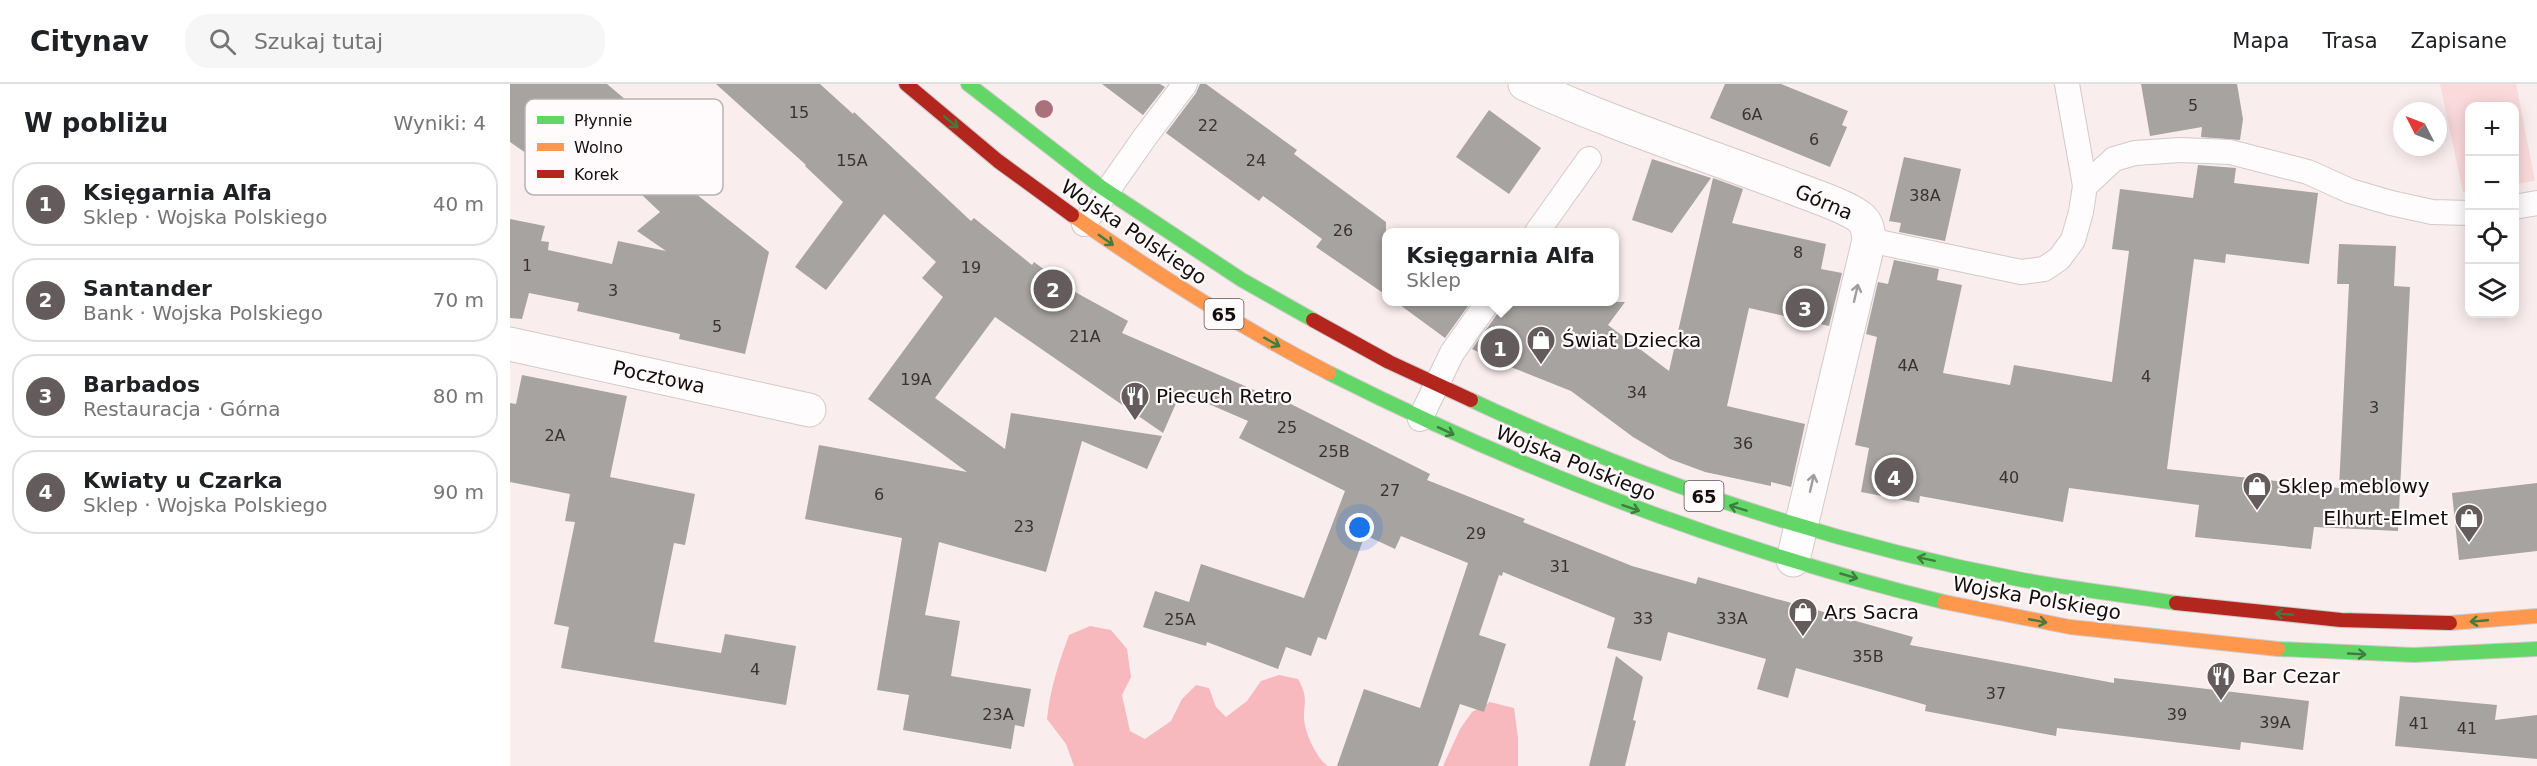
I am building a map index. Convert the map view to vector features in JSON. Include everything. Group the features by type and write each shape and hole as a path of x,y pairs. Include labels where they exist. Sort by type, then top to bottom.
{"main road":[{"name":"Wojska Polskiego","path":"906,84 1021,179 1084,224 1178,287 1266,340 1420,419 1532,469 1708,535 1972,608 2046,623 2158,638 2307,652 2388,656 2474,656 2537,649"},
{"name":"Wojska Polskiego","path":"969,84 1053,153 1107,192 1285,306 1436,385 1638,472 1719,502 1801,528 1890,551 2042,584 2158,601 2391,623 2468,622 2537,616"}],"street":[{"name":"Górna","path":"1525,84 1592,114 1835,205 1861,218 1868,228 1869,240 1792,560"},
{"name":"Pocztowa","path":"510,344 809,410"}],"lane":[{"path":"1084,224 1185,84"},
{"path":"1869,240 2021,272 2044,269 2059,259 2073,240 2085,186 2067,84"},
{"path":"2085,186 2114,159 2135,153 2180,150 2230,152 2308,172 2350,191 2391,203 2432,212 2465,213"},
{"path":"1540,228 1589,159"},
{"path":"2519,206 2537,203"},
{"path":"1420,419 1452,353 1485,306"}],"shaded area":[{"path":"2440,84 2516,84 2535,181 2519,183 2519,102 2465,102 2465,192 2463,192 2447,117 2447,102 2444,102"},
{"path":"1090,626 1111,630 1127,649 1131,677 1122,695 1130,731 1145,739 1171,721 1182,699 1196,685 1209,688 1216,707 1226,717 1247,701 1261,681 1279,675 1298,679 1305,698 1304,718 1308,736 1317,754 1328,766 1074,766 1066,744 1047,719 1055,676 1069,635"},
{"path":"1490,702 1514,708 1518,738 1518,766 1443,766 1460,729 1472,712"}],"building":[{"path":"510,84 607,84 625,99 525,99 525,152 510,142"},
{"path":"716,84 820,84 853,114 854,112 971,221 974,218 1032,265 1034,262 1075,292 1128,321 1122,333 1261,393 1263,390 1430,474 1427,480 1525,519 1523,522 1632,566 1696,584 1698,577 1913,637 1910,645 2114,683 2114,678 2309,701 2303,750 2241,742 2240,750 2057,728 2056,736 1925,711 1926,705 1796,668 1788,698 1757,689 1766,659 1668,632 1661,661 1607,648 1615,618 1503,572 1502,576 1499,575 1479,635 1506,644 1484,712 1460,704 1438,766 1337,766 1364,689 1420,708 1468,563 1401,536 1395,549 1365,535 1326,640 1318,637 1311,656 1286,647 1278,669 1207,642 1206,646 1143,627 1155,591 1189,602 1201,564 1304,598 1345,491 1239,438 1248,421 1181,392 1163,433 995,317 935,398 1005,449 1011,413 1162,436 1147,469 1082,441 1046,572 939,542 925,615 960,621 951,676 1031,689 1024,727 1015,725 1011,749 903,730 909,695 877,690 902,538 805,519 819,445 967,472 868,399 943,297 922,278 936,262 884,214 826,290 795,267 843,202 806,165"},
{"path":"1102,84 1160,84 1165,87 1143,115"},
{"path":"1200,84 1206,84 1297,150 1294,154 1386,222 1386,228 1382,228 1382,292 1316,247 1322,239 1263,196 1259,201 1166,133 1196,93"},
{"path":"1725,84 1781,84 1848,111 1842,125 1847,127 1830,167 1710,118"},
{"path":"2141,84 2237,84 2243,119 2240,140 2201,137 2202,127 2150,136"},
{"path":"1489,110 1541,148 1509,194 1456,157"},
{"path":"1904,157 1961,169 1945,241 1899,232 1901,223 1889,221"},
{"path":"1652,159 1711,178 1672,233 1632,220"},
{"path":"2198,165 2236,168 2234,183 2318,193 2309,264 2226,254 2225,263 2194,259 2167,469 2339,488 2349,284 2337,284 2339,244 2396,246 2394,286 2410,287 2398,531 2314,527 2311,549 2195,537 2199,505 2069,488 2063,522 1920,496 1919,503 1861,492 1869,448 1855,445 1877,337 1866,334 1878,282 1888,284 1894,260 1939,269 1937,280 1962,285 1943,373 2010,385 2014,365 2112,382 2129,251 2112,249 2120,189 2193,198"},
{"path":"1713,178 1743,189 1732,223 1826,244 1821,269 1842,273 1829,326 1749,308 1727,406 1805,424 1791,487 1771,482 1771,486 1705,472 1670,459 1633,437 1571,391 1498,362 1472,349 1501,306 1619,306 1619,302 1625,302 1608,325 1669,371"},
{"path":"642,195 697,195 769,252 745,354 679,339 680,334 577,311 579,303 529,293 522,319 510,318 510,219 545,226 541,241 549,242 548,250 612,264 618,241 666,251 637,231 660,212"},
{"path":"1401,306 1468,306 1445,338"},
{"path":"522,375 627,396 610,477 695,494 685,545 674,543 654,642 721,653 725,634 796,646 786,705 561,668 569,627 554,624 575,522 565,521 570,494 510,482 510,403 516,404"},
{"path":"2537,483 2537,551 2459,560 2452,493"},
{"path":"1616,656 1643,677 1633,720 1636,721 1625,766 1589,766"},
{"path":"2400,696 2497,705 2495,720 2537,715 2537,759 2395,746"}],"traffic: fast":[{"path":"968,84 1101,187 1242,280 1313,320"},
{"path":"1329,373 1478,443 1630,505 1785,558 1944,602"},
{"path":"1471,400 1604,458 1741,507 1811,529 1881,548 2023,580 2176,603"},
{"path":"2278,649 2414,655 2537,649"}],"traffic: slow":[{"path":"1072,215 1134,258 1198,298 1329,373"},
{"path":"1944,602 2070,627 2278,649"},
{"path":"2450,623 2537,616"}],"traffic: jam":[{"path":"906,84 998,161 1072,215"},
{"path":"1313,320 1389,362 1471,400"},
{"path":"2176,603 2341,620 2450,623"}],"place":[{"name":"Santander","path":"1053,289"},
{"name":"Barbados","path":"1805,308"},
{"name":"Księgarnia Alfa","path":"1500,348"},
{"name":"Świat Dziecka","path":"1541,366"},
{"name":"Piecuch Retro","path":"1135,422"},
{"name":"Kwiaty u Czarka","path":"1894,477"},
{"name":"Sklep meblowy","path":"2257,512"},
{"name":"Elhurt-Elmet","path":"2469,544"},
{"name":"Ars Sacra","path":"1803,638"},
{"name":"Bar Cezar","path":"2221,702"}]}
